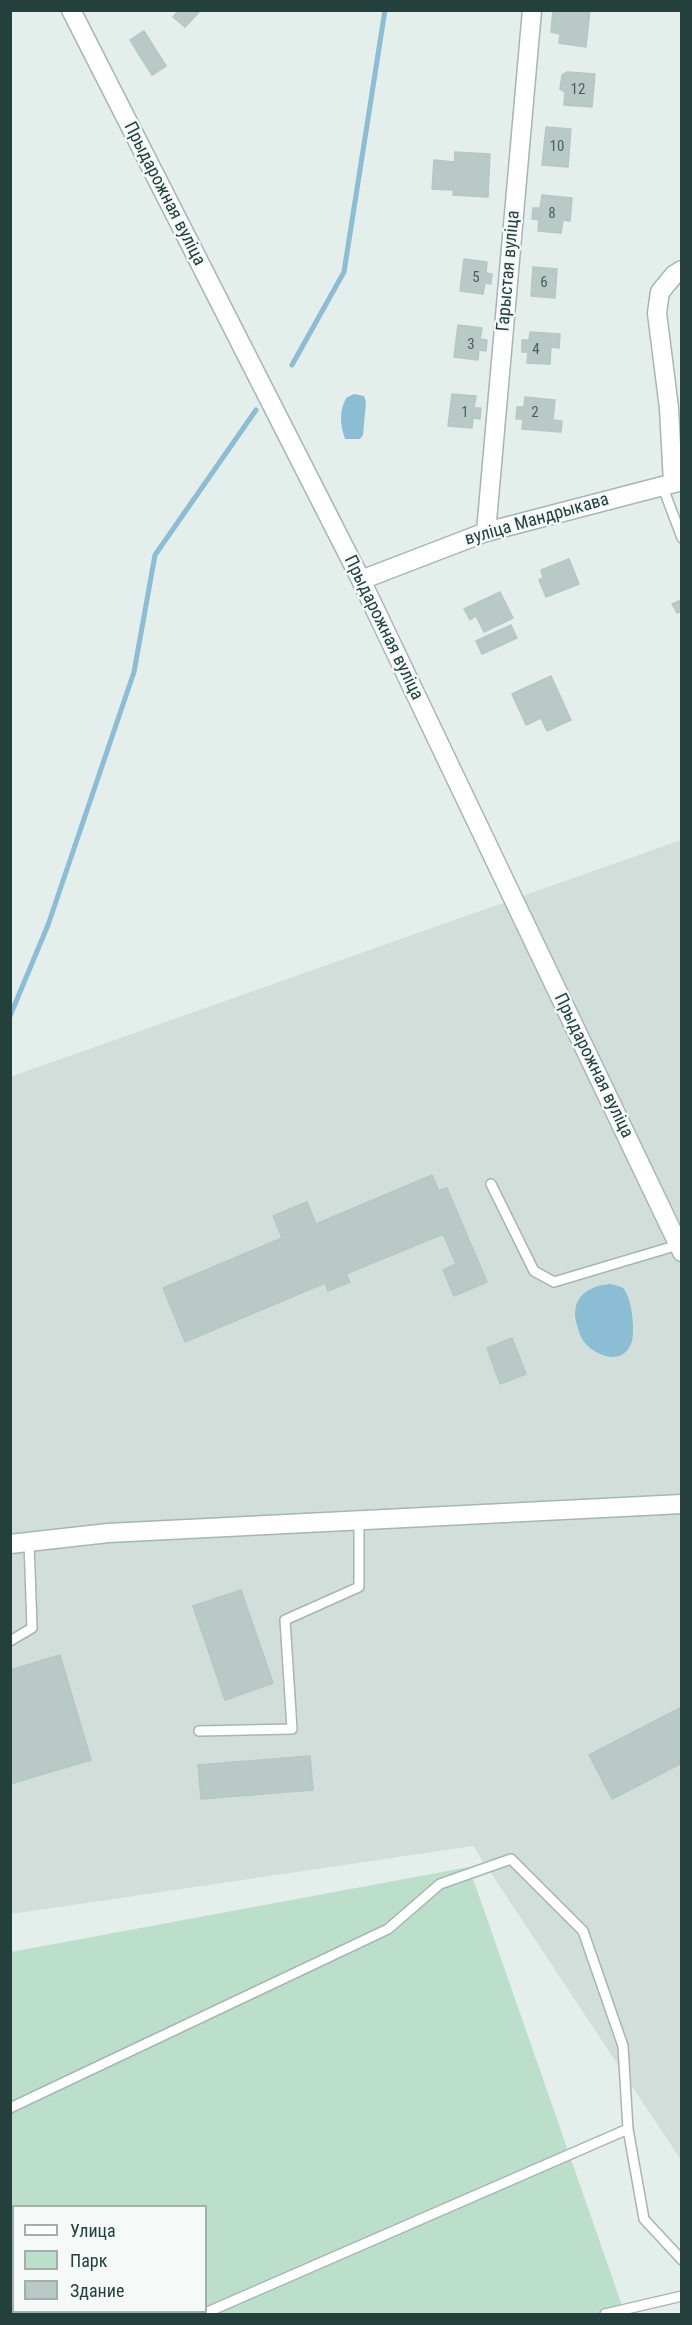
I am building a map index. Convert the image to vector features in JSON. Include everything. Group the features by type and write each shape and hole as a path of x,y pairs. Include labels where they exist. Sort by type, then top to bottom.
{"street":[{"name":"Прыдарожная вуліца","path":"71,10 361,580 680,1248"},
{"name":"Гарыстая вуліца","path":"486,532 532,10"},
{"path":"672,483 669,408 657,313 660,292 681,270"},
{"name":"вуліца Мандрыкава","path":"361,580 486,532 672,483"},
{"path":"20,1543 108,1533 681,1504"}],"lane":[{"path":"672,483 681,538"},
{"path":"491,1184 534,1271 554,1282 680,1248"},
{"path":"199,1731 292,1729 285,1620 359,1587 359,1520"},
{"path":"10,1641 32,1628 20,1543"},
{"path":"10,2108 388,1929 440,1884 511,1859 583,1931 623,2046 628,2129 644,2218 681,2260"},
{"path":"207,2312 628,2129"},
{"path":"605,2314 681,2296"}],"shaded area":[{"path":"681,840 681,2160 473,1846 11,1914 10,1077"}],"green space":[{"path":"469,1867 625,2314 11,2314 11,1952"}],"water":[{"path":"354,394 364,396 366,402 363,435 360,439 345,439 341,423 342,408 346,398"},
{"path":"610,1284 622,1287 626,1292 633,1322 632,1341 628,1349 616,1357 601,1354 587,1345 580,1335 575,1313 583,1294 595,1287"}],"building":[{"path":"179,10 201,10 185,27 173,17"},
{"path":"553,10 590,10 586,47 559,43 560,34 551,32"},
{"path":"144,31 166,66 152,75 130,40"},
{"path":"567,72 595,74 592,107 564,105 565,92 560,89 562,75"},
{"path":"546,127 571,129 568,167 542,165"},
{"path":"455,152 490,154 488,197 453,195"},
{"path":"434,160 455,162 453,190 432,189"},
{"path":"542,195 572,198 570,221 563,220 561,233 538,231 539,220 532,219 533,208 540,208"},
{"path":"464,259 487,262 486,273 492,274 491,284 485,283 483,294 460,291"},
{"path":"533,267 557,269 555,298 531,296"},
{"path":"458,325 482,328 480,339 487,340 486,351 479,350 478,360 454,357"},
{"path":"530,332 560,334 559,348 551,347 550,364 527,363 528,352 522,352 522,340 529,340"},
{"path":"452,394 476,396 474,408 481,408 480,419 473,418 472,428 448,426"},
{"path":"525,397 555,400 553,420 562,421 561,432 522,429 523,419 516,419 517,407 524,407"},
{"path":"569,559 579,584 546,597 539,580 543,578 541,570"},
{"path":"500,592 513,618 484,632 476,616 470,620 464,609"},
{"path":"682,600 682,611 677,613 672,604"},
{"path":"511,625 517,638 482,654 476,641"},
{"path":"551,676 571,720 547,731 541,718 526,725 512,694"},
{"path":"432,1175 439,1191 447,1188 487,1282 454,1296 443,1270 456,1264 443,1234 346,1274 350,1282 328,1291 325,1283 185,1342 163,1288 282,1238 273,1216 307,1202 316,1224"},
{"path":"512,1338 526,1374 500,1384 487,1348"},
{"path":"241,1590 273,1683 225,1700 193,1606"},
{"path":"60,1655 91,1760 10,1784 10,1670"},
{"path":"682,1707 682,1763 612,1799 589,1755"},
{"path":"310,1756 313,1790 201,1799 198,1765"}],"waterway":[{"path":"292,365 344,272 385,10"},
{"path":"10,1016 48,925 134,672 155,555 256,410"}]}
